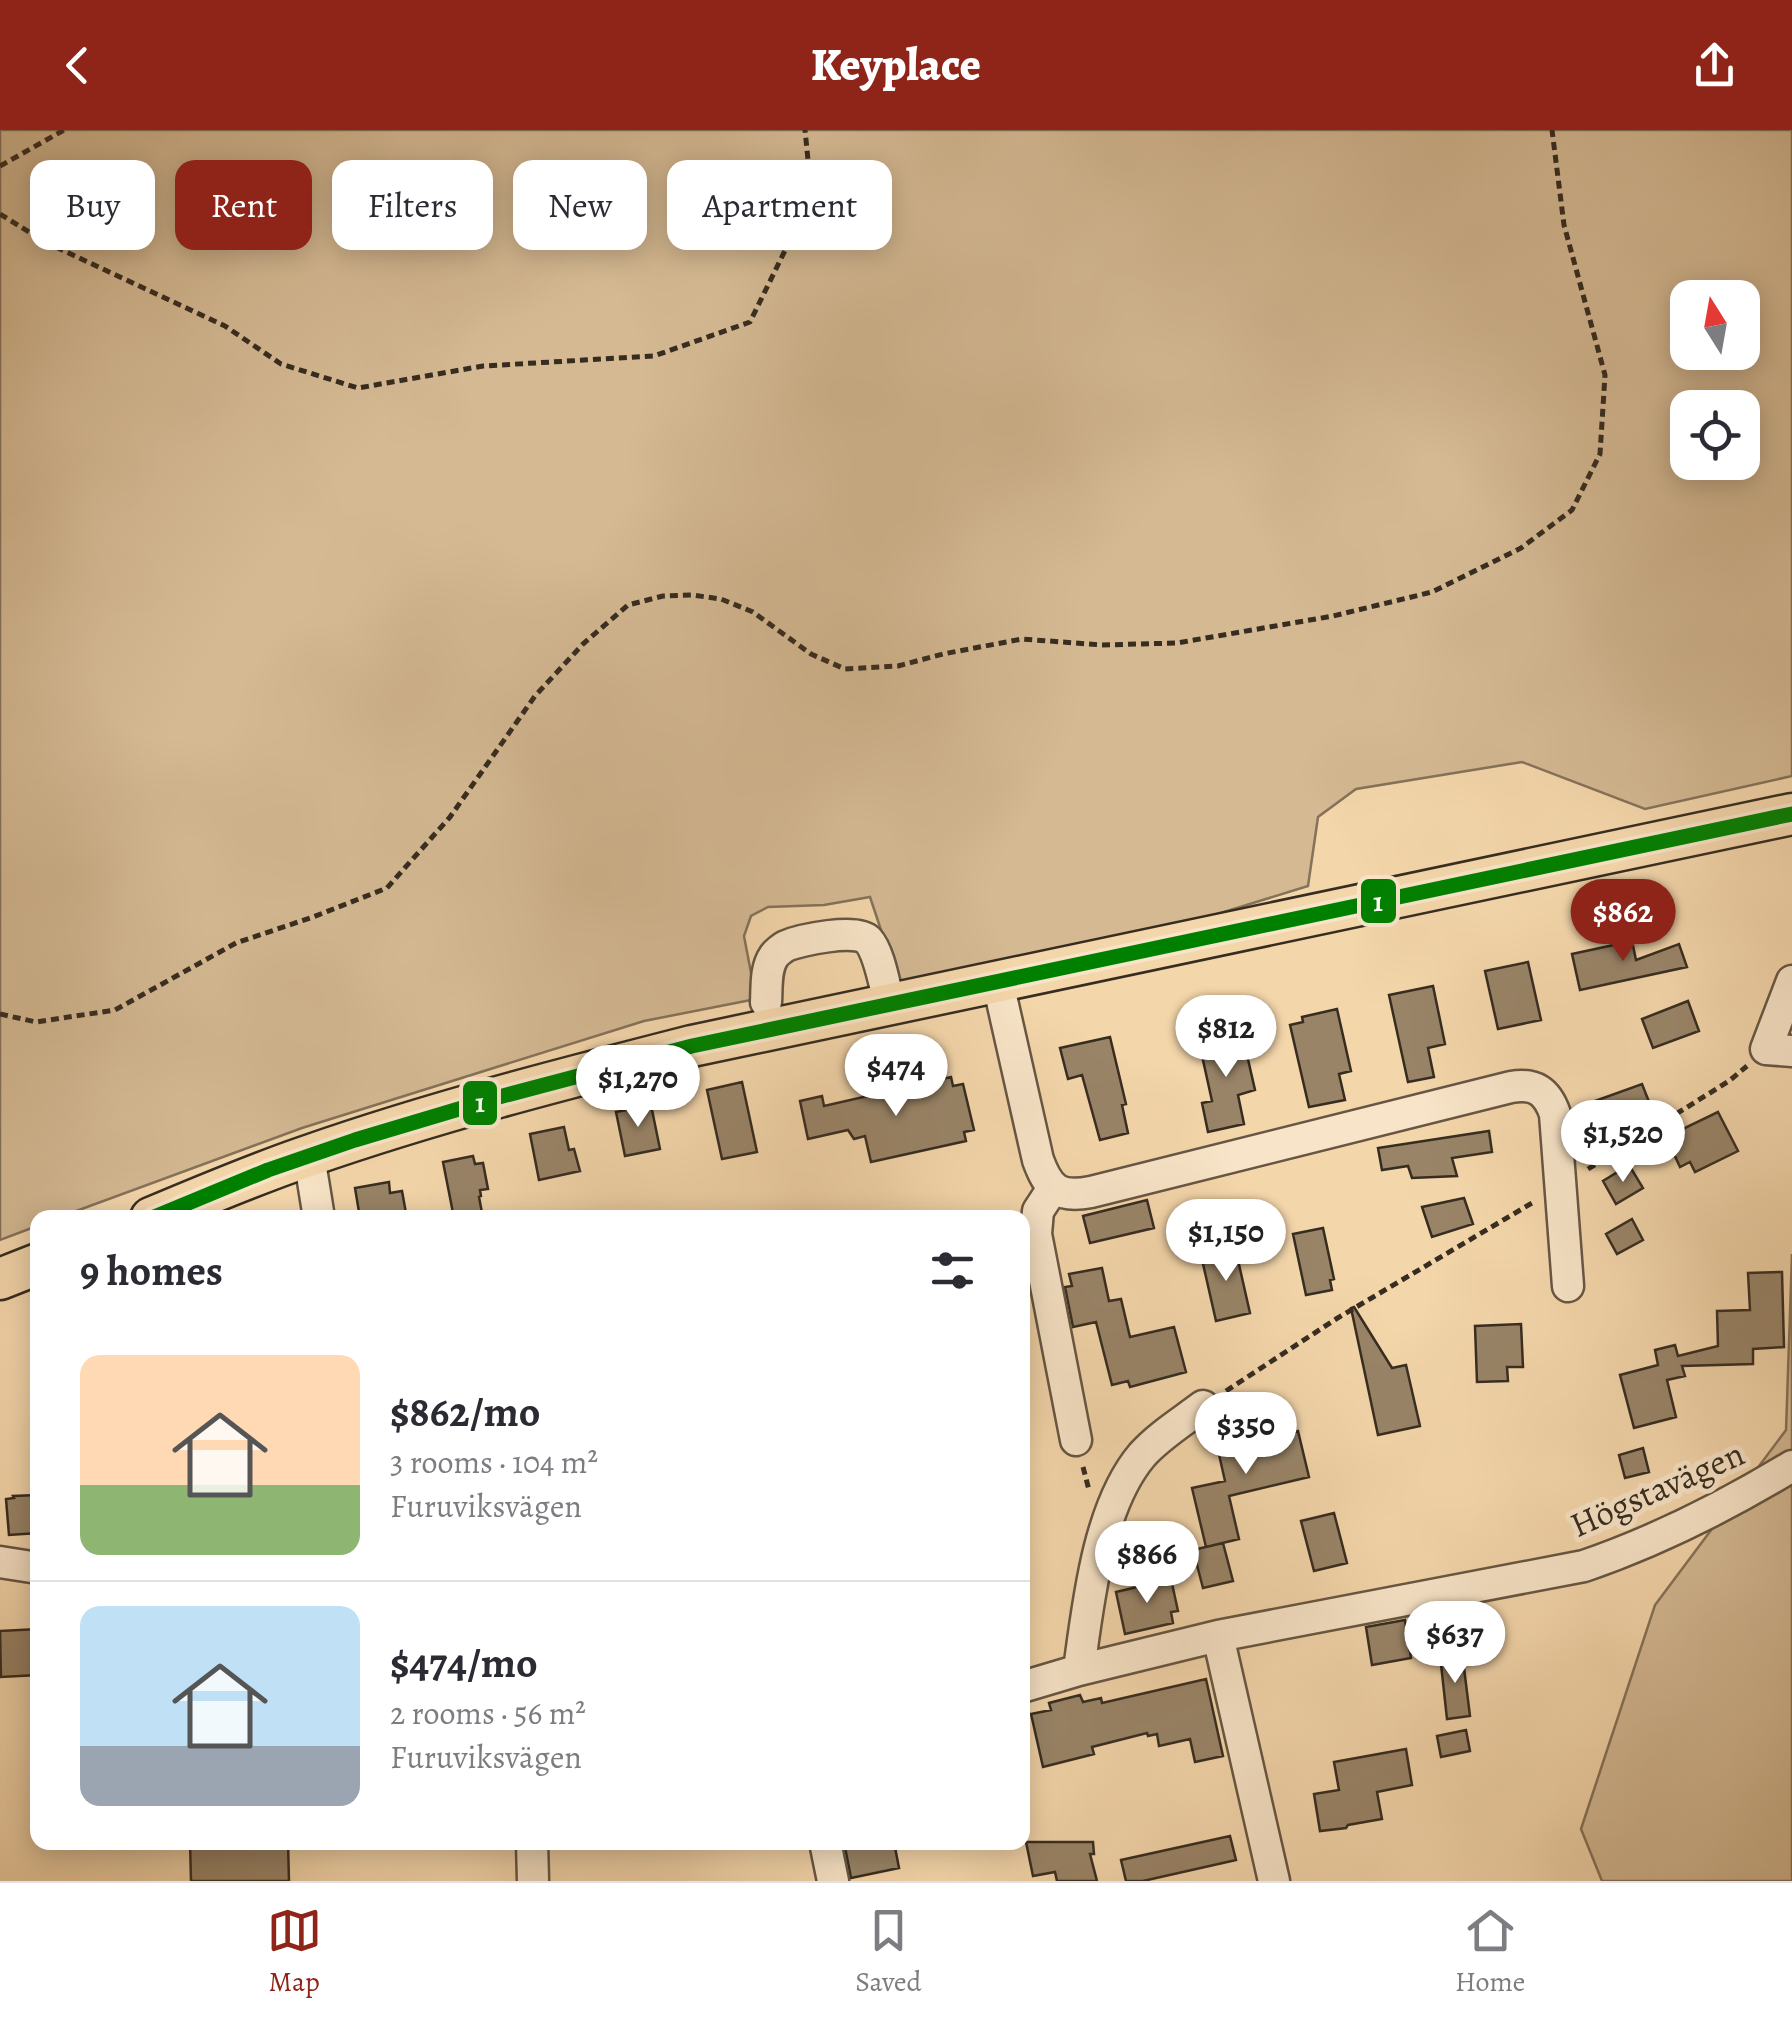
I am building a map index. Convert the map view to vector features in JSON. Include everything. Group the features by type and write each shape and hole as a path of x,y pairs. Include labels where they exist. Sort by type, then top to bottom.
{"main road":[{"path":"171,1210 309,1156 440,1114 692,1046 1792,814"},
{"path":"0,1280 30,1267"}],"street":[{"path":"766,1002 770,965 776,954 786,946 849,932 860,934 875,951 890,1006"},
{"path":"1779,1050 1792,981"},
{"path":"998,983 1038,1160 1053,1188 1067,1194 1091,1192 1520,1086 1542,1090 1555,1114 1568,1286"},
{"path":"309,1156 317,1210"},
{"path":"1053,1188 1038,1211 1036,1234 1076,1440"},
{"path":"1079,1670 1098,1557 1124,1479 1156,1440 1202,1406"},
{"name":"Högstavägen","path":"1030,1684 1218,1636 1584,1566 1713,1512 1792,1466"},
{"path":"0,1562 30,1567"},
{"path":"1218,1636 1274,1881"},
{"path":"532,1850 533,1881"},
{"path":"827,1850 833,1881"}],"path":[{"path":"0,166 64,130"},
{"path":"0,214 45,242 224,326 281,364 358,388 482,366 654,356 750,322 796,228 808,160 805,130"},
{"path":"0,1014 36,1022 115,1010 236,943 387,888 450,817 534,696 583,644 628,605 662,596 721,599 754,612 811,654 844,669 898,666 1022,638 1102,645 1178,643 1333,616 1432,592 1521,548 1572,510 1600,454 1605,375 1564,225 1552,130"},
{"path":"1202,1406 1336,1319 1779,1050"}],"shaded area":[{"path":"0,130 1792,130 1792,776 1645,809 1522,762 1356,789 1318,817 1308,886 1182,925 899,984 870,897 824,905 768,907 751,916 744,936 756,999 644,1021 302,1128 79,1210 30,1210 30,1229 0,1240"},
{"path":"1792,1254 1792,1881 1602,1881 1581,1829 1655,1605 1786,1430"}],"building":[{"path":"1632,941 1636,960 1679,944 1687,967 1580,990 1572,954"},
{"path":"1528,962 1541,1020 1498,1029 1485,971"},
{"path":"1433,986 1445,1044 1428,1048 1434,1077 1408,1082 1389,995"},
{"path":"1688,1001 1699,1031 1653,1048 1642,1019"},
{"path":"1337,1009 1351,1071 1339,1074 1345,1100 1309,1107 1290,1025 1303,1022 1302,1017"},
{"path":"1242,1033 1255,1090 1238,1095 1244,1124 1208,1132 1202,1103 1212,1101 1199,1042"},
{"path":"1110,1037 1126,1104 1122,1105 1128,1133 1100,1140 1082,1075 1068,1079 1060,1048"},
{"path":"951,1077 953,1086 963,1084 974,1130 964,1132 966,1141 871,1162 865,1136 854,1139 848,1130 808,1139 800,1101 822,1096 824,1106"},
{"path":"742,1082 757,1152 722,1159 707,1090"},
{"path":"1642,1084 1655,1117 1606,1136 1595,1101"},
{"path":"651,1105 660,1149 625,1156 616,1112"},
{"path":"1718,1112 1738,1151 1695,1172 1690,1162 1680,1167 1666,1137"},
{"path":"564,1127 569,1150 574,1149 580,1171 539,1180 530,1134"},
{"path":"1489,1131 1492,1152 1452,1158 1457,1176 1412,1178 1408,1166 1382,1170 1378,1148"},
{"path":"473,1156 475,1164 483,1163 488,1189 480,1190 481,1210 452,1210 443,1162"},
{"path":"1629,1165 1643,1188 1616,1204 1603,1181"},
{"path":"389,1182 390,1193 402,1191 405,1210 359,1210 355,1188"},
{"path":"1464,1198 1473,1224 1432,1237 1422,1207"},
{"path":"1147,1200 1154,1228 1090,1243 1083,1216"},
{"path":"1632,1219 1643,1240 1617,1254 1606,1234"},
{"path":"1323,1228 1334,1279 1330,1280 1332,1290 1306,1295 1293,1234"},
{"path":"1235,1247 1250,1313 1216,1321 1201,1255"},
{"path":"1102,1268 1109,1301 1121,1299 1130,1337 1174,1327 1186,1372 1130,1387 1128,1381 1112,1385 1096,1322 1073,1327 1065,1287 1072,1286 1069,1274"},
{"path":"1782,1272 1784,1347 1753,1349 1753,1364 1682,1366 1685,1376 1667,1380 1676,1417 1634,1428 1620,1375 1658,1365 1655,1350 1675,1345 1678,1356 1718,1346 1717,1311 1750,1310 1748,1273"},
{"path":"1354,1307 1392,1368 1406,1365 1420,1426 1378,1435 1351,1308"},
{"path":"1521,1324 1523,1367 1507,1367 1508,1381 1477,1382 1475,1326"},
{"path":"1251,1425 1255,1441 1298,1431 1309,1477 1229,1496 1239,1539 1206,1547 1192,1488 1225,1481 1218,1433"},
{"path":"1643,1448 1649,1472 1625,1478 1619,1455"},
{"path":"30,1495 30,1534 9,1535 6,1499"},
{"path":"1334,1513 1347,1563 1314,1571 1301,1521"},
{"path":"1223,1543 1233,1581 1203,1588 1193,1550"},
{"path":"1171,1579 1178,1611 1171,1612 1173,1623 1125,1634 1116,1592"},
{"path":"1405,1620 1411,1658 1372,1665 1366,1627"},
{"path":"30,1629 30,1675 1,1677 0,1631"},
{"path":"1462,1652 1470,1716 1447,1719 1440,1655"},
{"path":"1206,1679 1223,1756 1195,1762 1190,1739 1159,1746 1157,1734 1147,1733 1092,1747 1094,1754 1043,1767 1031,1714 1051,1710 1049,1703 1080,1695 1083,1702 1101,1698 1102,1703"},
{"path":"1466,1730 1470,1751 1441,1757 1437,1736"},
{"path":"1406,1749 1412,1785 1377,1792 1382,1819 1320,1831 1314,1794 1339,1790 1334,1762"},
{"path":"1230,1836 1236,1860 1143,1881 1126,1881 1121,1860"},
{"path":"1030,1842 1093,1842 1094,1854 1090,1854 1097,1881 1057,1881 1055,1872 1033,1876 1028,1850"},
{"path":"190,1850 288,1850 289,1881 191,1881"},
{"path":"846,1850 896,1850 899,1868 851,1878"}],"transit line":[{"name":"1","path":"171,1210 355,1140 692,1046 1792,814"}]}
